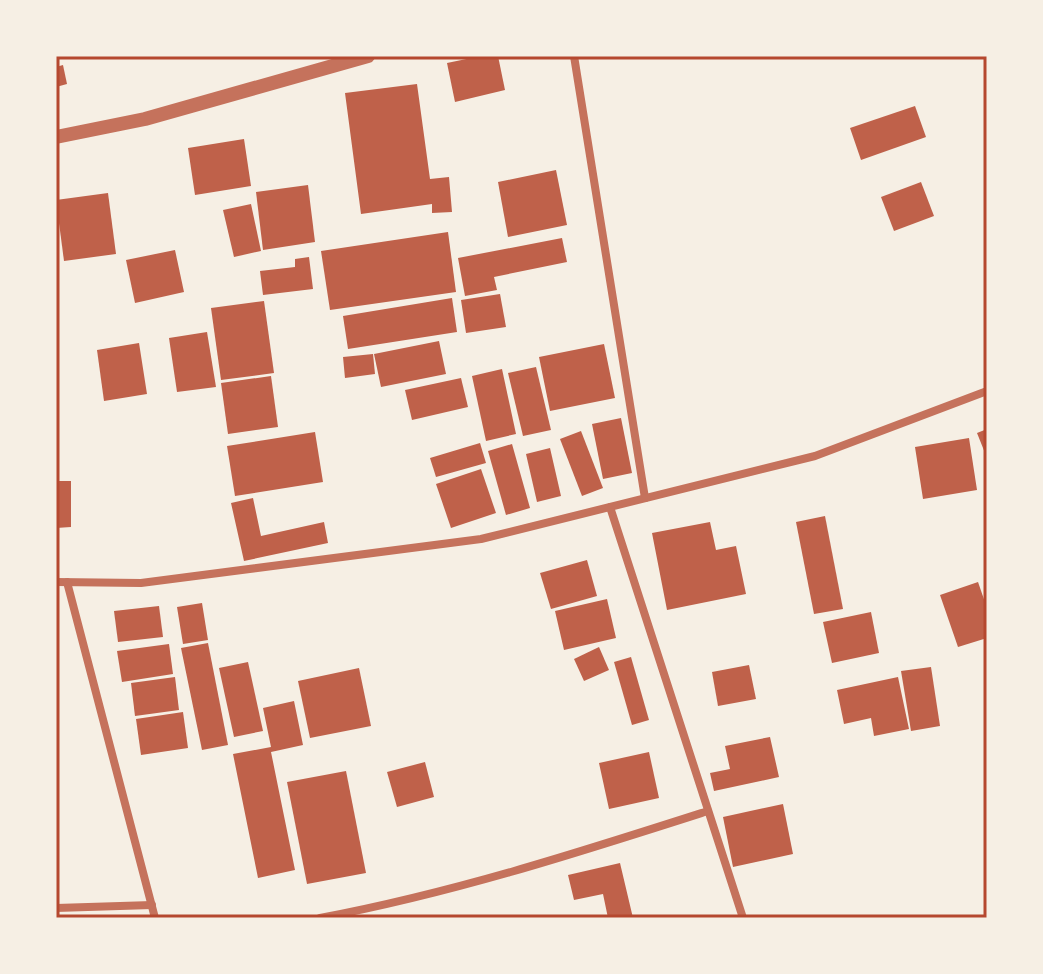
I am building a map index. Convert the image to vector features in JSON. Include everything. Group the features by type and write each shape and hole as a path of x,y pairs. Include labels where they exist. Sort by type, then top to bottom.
{"street":[{"path":"56,137 145,119 368,56"},
{"path":"574,56 645,498"},
{"path":"56,582 141,583 481,539 815,456 987,391"},
{"path":"610,507 743,918"},
{"path":"67,582 155,918"},
{"path":"320,918 395,904 549,862 708,811"},
{"path":"56,908 152,905"}],"building":[{"path":"498,56 505,90 455,102 447,63"},
{"path":"63,65 67,84 56,87 56,67"},
{"path":"417,84 430,179 449,177 452,212 432,213 432,204 361,214 345,93"},
{"path":"915,106 926,137 861,160 850,128"},
{"path":"244,139 251,186 195,195 188,148"},
{"path":"556,170 567,225 508,237 498,182"},
{"path":"921,182 934,216 894,231 881,197"},
{"path":"308,185 315,242 263,250 256,192"},
{"path":"108,193 116,254 64,261 56,200"},
{"path":"251,204 261,251 234,257 223,210"},
{"path":"448,232 456,292 330,310 321,251"},
{"path":"562,238 567,262 494,277 497,290 465,296 458,258"},
{"path":"175,250 184,292 135,303 126,260"},
{"path":"309,257 313,289 263,295 260,271 295,267 295,259"},
{"path":"500,294 506,327 466,333 461,300"},
{"path":"452,298 457,332 348,349 343,316"},
{"path":"264,301 274,373 221,380 211,308"},
{"path":"207,332 216,387 177,392 169,338"},
{"path":"439,341 446,374 381,387 374,354"},
{"path":"139,343 147,394 104,401 97,350"},
{"path":"604,344 615,398 550,411 539,357"},
{"path":"373,354 375,374 345,378 343,357"},
{"path":"536,367 551,430 523,436 508,373"},
{"path":"502,369 516,434 486,441 472,376"},
{"path":"271,376 278,427 228,434 221,383"},
{"path":"461,378 468,407 412,420 405,390"},
{"path":"621,418 632,473 603,479 592,424"},
{"path":"987,429 987,458 977,433"},
{"path":"581,431 603,488 582,496 560,439"},
{"path":"315,432 323,482 235,496 227,446"},
{"path":"969,438 977,490 923,499 915,447"},
{"path":"480,443 486,463 436,477 430,458"},
{"path":"512,444 530,508 506,515 488,451"},
{"path":"550,448 561,496 537,502 526,454"},
{"path":"481,469 496,513 451,528 436,484"},
{"path":"56,481 71,481 71,527 56,528"},
{"path":"253,498 261,536 324,522 328,543 244,561 231,503"},
{"path":"825,516 843,609 814,614 796,522"},
{"path":"710,522 716,550 736,546 746,594 667,610 652,533"},
{"path":"587,560 597,596 551,609 540,573"},
{"path":"978,582 987,608 987,638 958,647 940,595"},
{"path":"607,599 616,638 564,650 555,611"},
{"path":"202,603 208,640 183,644 177,607"},
{"path":"159,606 163,637 118,642 114,611"},
{"path":"871,612 879,653 832,663 823,622"},
{"path":"208,643 228,745 202,750 181,648"},
{"path":"169,644 173,674 122,682 117,651"},
{"path":"599,647 609,670 584,681 574,659"},
{"path":"631,657 649,720 632,725 614,662"},
{"path":"248,662 263,731 234,737 219,668"},
{"path":"749,665 756,699 718,706 712,672"},
{"path":"931,667 940,726 911,731 901,671"},
{"path":"359,668 371,726 310,738 298,681"},
{"path":"175,677 179,710 135,716 131,683"},
{"path":"898,677 909,729 874,736 871,718 844,724 837,690"},
{"path":"294,701 303,745 271,752 295,870 258,878 233,754 271,747 263,708"},
{"path":"183,712 188,748 141,755 136,719"},
{"path":"770,737 779,777 714,791 710,773 730,769 725,746"},
{"path":"649,752 659,798 609,809 599,763"},
{"path":"425,762 434,797 397,807 387,772"},
{"path":"346,771 366,873 307,884 287,782"},
{"path":"783,804 793,854 733,867 723,817"},
{"path":"620,863 633,918 608,918 603,894 574,900 568,875"}]}
